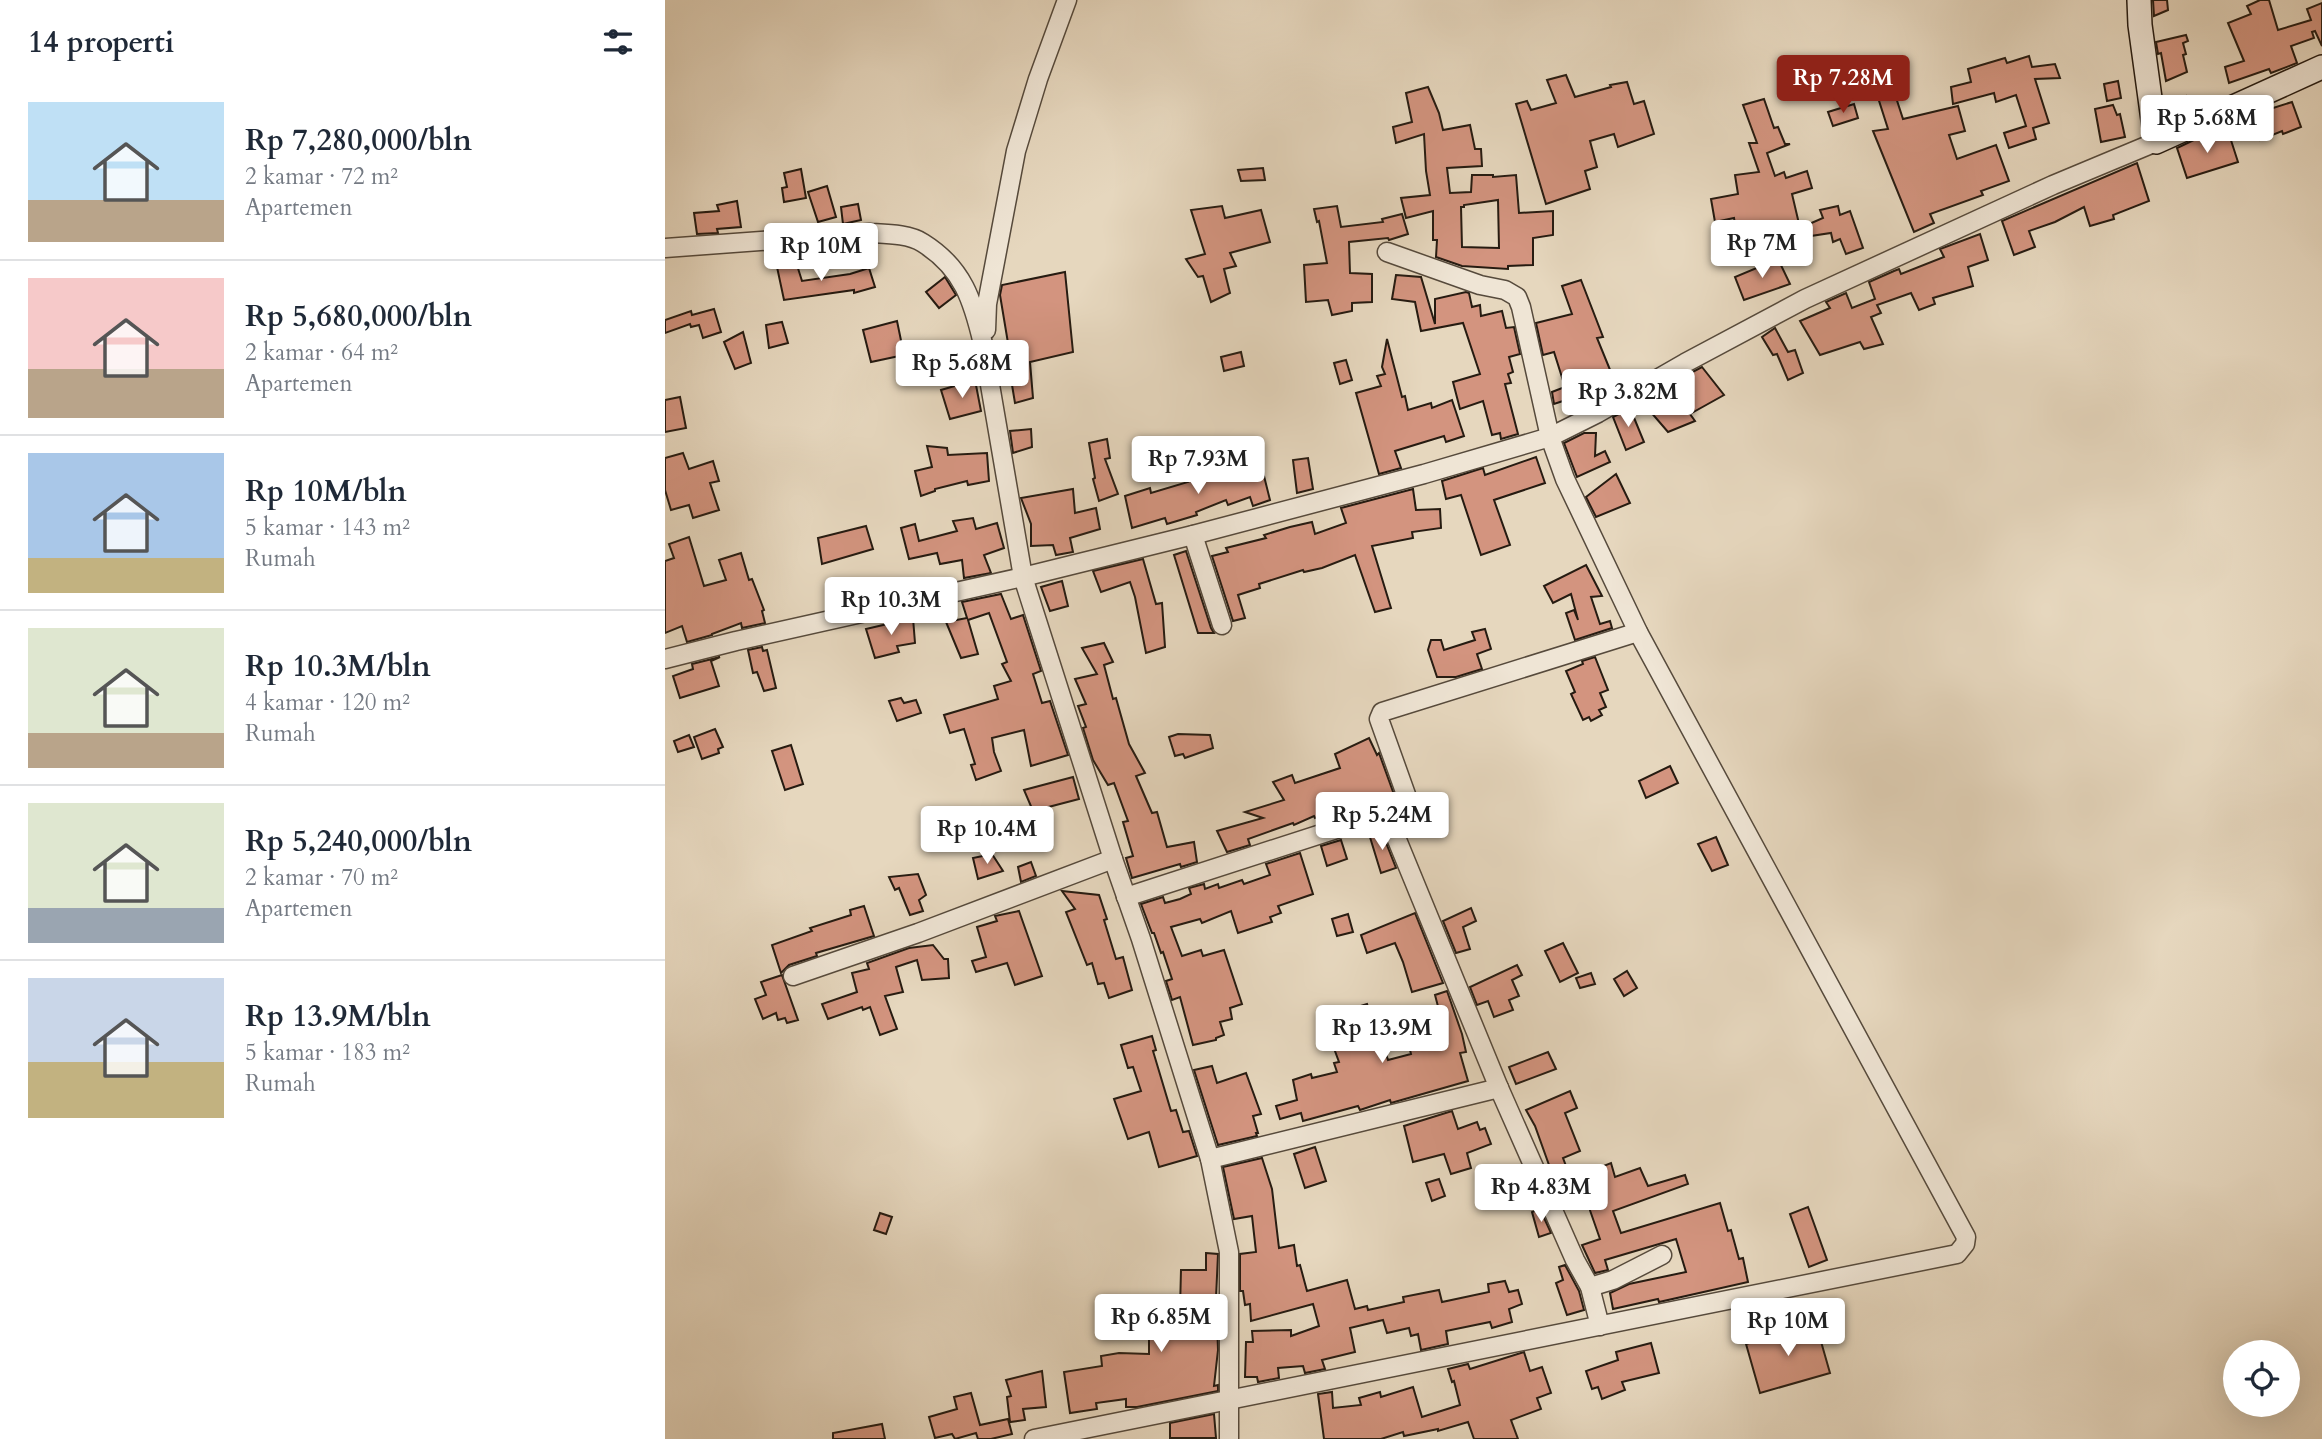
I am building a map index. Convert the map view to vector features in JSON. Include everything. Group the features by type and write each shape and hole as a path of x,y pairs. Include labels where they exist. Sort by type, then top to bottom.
{"street":[{"path":"983,344 988,318 987,304 1016,151 1038,79 1067,0"},
{"path":"2139,0 2156,142"},
{"path":"665,659 736,640 1023,577 1193,535 1424,474 1550,437 1805,299 2053,185 2322,67"},
{"path":"665,248 870,233 896,234 922,242 963,281 971,299 983,344 1023,577 1210,1159 1229,1252 1229,1439"},
{"path":"1034,1439 1957,1254 1965,1244 1966,1237 1638,632 1565,479 1550,437 1517,298 1504,290 1481,285 1387,252"},
{"path":"1193,535 1222,625"},
{"path":"1126,897 1385,813 1404,810 1409,803 1379,719 1383,712 1638,632"},
{"path":"1385,813 1499,1088 1575,1260 1591,1287 1600,1326"},
{"path":"793,976 918,933 1113,859"},
{"path":"1210,1159 1499,1088"},
{"path":"1591,1287 1613,1280 1662,1255"}],"building":[{"path":"2153,0 2167,0 2168,10 2154,16"},
{"path":"2260,0 2269,0 2278,30 2311,20 2307,9 2322,3 2322,46 2315,31 2312,32 2314,38 2291,46 2297,63 2271,73 2269,69 2229,83 2225,67 2244,61 2228,23 2251,14 2247,6"},
{"path":"2186,35 2188,41 2183,43 2186,54 2183,55 2187,72 2166,81 2161,53 2158,54 2156,42"},
{"path":"2029,56 2032,67 2055,64 2060,78 2035,79 2049,123 2033,128 2036,139 2009,148 2004,133 2026,126 2016,95 1996,102 1994,93 1953,104 1951,87 1971,82 1968,69 2005,58 2007,63"},
{"path":"1835,70 1844,84 1831,92 1822,79"},
{"path":"1566,75 1575,97 1627,82 1634,104 1644,101 1654,134 1618,147 1614,134 1590,141 1597,167 1585,171 1590,189 1546,204 1516,104 1527,101 1531,110 1556,103 1547,80"},
{"path":"1890,79 1903,119 1958,106 1965,131 1949,135 1957,159 1996,145 2009,181 1981,191 1983,195 1930,214 1934,223 1914,232 1873,131 1888,129 1874,85"},
{"path":"2118,81 2121,98 2107,101 2104,84"},
{"path":"1428,87 1443,130 1470,125 1475,149 1481,149 1482,166 1447,168 1450,193 1471,192 1472,175 1516,175 1519,213 1553,211 1553,235 1533,238 1533,265 1508,266 1508,269 1462,266 1436,257 1437,240 1433,240 1433,211 1406,218 1401,198 1430,195 1424,134 1396,143 1393,127 1412,122 1406,93","holes":["1498,200 1499,248 1462,247 1461,207"]},
{"path":"2186,96 2190,111 2176,118 2170,100"},
{"path":"1764,99 1774,128 1778,127 1785,144 1790,144 1767,153 1775,176 1784,172 1786,178 1807,171 1812,188 1792,194 1800,228 1823,218 1820,210 1838,206 1840,215 1850,211 1863,248 1846,254 1840,239 1833,242 1831,233 1739,247 1734,218 1715,222 1711,199 1738,194 1735,175 1759,172 1749,143 1757,143 1743,105"},
{"path":"2292,102 2301,127 2260,140 2252,114 2269,106 2270,109"},
{"path":"1854,104 1858,118 1833,126 1828,112"},
{"path":"2113,105 2117,115 2120,114 2125,137 2101,142 2095,109"},
{"path":"2229,134 2238,162 2187,178 2177,148 2200,137 2202,143"},
{"path":"2137,163 2149,201 2113,215 2114,219 2090,226 2084,207 2055,222 2029,231 2035,247 2014,255 2002,221"},
{"path":"1263,168 1265,180 1241,181 1238,170"},
{"path":"801,169 806,198 784,202 782,188 787,187 784,173"},
{"path":"827,186 836,217 818,222 808,192"},
{"path":"737,201 741,227 717,229 718,233 697,234 694,213 719,211 717,205"},
{"path":"858,204 861,220 843,224 841,207"},
{"path":"1222,206 1225,218 1261,210 1270,242 1230,253 1236,266 1224,269 1230,293 1211,302 1203,276 1198,277 1186,259 1205,254 1191,210"},
{"path":"1337,206 1341,227 1383,222 1382,219 1402,214 1408,234 1389,240 1349,242 1350,273 1372,274 1372,302 1352,303 1352,311 1332,315 1328,300 1306,302 1304,265 1327,263 1314,209"},
{"path":"1980,234 1988,260 1968,267 1973,286 1933,298 1935,304 1919,310 1911,293 1877,305 1881,313 1871,317 1883,344 1864,349 1860,342 1820,355 1800,321 1830,308 1826,302 1846,293 1852,308 1875,299 1869,282 1899,269 1901,274 1944,257 1940,249"},
{"path":"1778,259 1790,284 1744,300 1735,277"},
{"path":"796,262 802,281 850,274 869,268 875,287 854,293 854,290 784,300 777,267"},
{"path":"1065,272 1073,352 1030,362 1033,398 1015,403 1011,379 1014,379 1000,295 1002,285"},
{"path":"1396,275 1421,277 1435,324 1435,299 1466,292 1469,293 1472,307 1480,305 1481,316 1502,311 1506,328 1514,327 1520,354 1509,357 1513,372 1508,374 1511,383 1505,384 1518,434 1501,439 1500,433 1492,435 1483,401 1460,409 1453,382 1480,374 1463,323 1421,331 1415,302 1392,299"},
{"path":"945,277 956,295 939,308 926,292"},
{"path":"1581,280 1603,337 1597,338 1615,382 1601,387 1596,375 1596,381 1566,390 1569,399 1554,404 1552,392 1565,387 1554,352 1543,355 1536,323 1572,314 1562,286"},
{"path":"714,309 721,332 703,338 699,325 691,327 690,324 665,333 665,320 691,311 692,315"},
{"path":"897,321 904,355 871,362 863,330"},
{"path":"782,322 788,343 769,348 766,325"},
{"path":"1775,328 1788,352 1795,350 1803,373 1788,380 1777,354 1773,355 1762,337"},
{"path":"743,332 751,363 735,369 724,342"},
{"path":"1387,339 1408,410 1431,403 1432,408 1452,400 1464,436 1446,442 1444,436 1395,451 1401,468 1379,474 1356,393 1381,386 1377,376 1385,374 1382,367"},
{"path":"1241,352 1244,366 1224,371 1221,357"},
{"path":"1346,360 1352,380 1340,384 1334,363"},
{"path":"1702,367 1724,395 1690,414 1695,421 1668,432 1649,410 1693,394 1683,377"},
{"path":"975,380 981,411 950,419 941,390"},
{"path":"680,397 686,428 665,432 665,400"},
{"path":"1630,408 1644,442 1626,450 1613,417"},
{"path":"1031,429 1032,447 1013,453 1010,431"},
{"path":"1584,433 1596,433 1595,456 1605,451 1610,462 1577,477 1564,443"},
{"path":"1107,439 1110,458 1105,459 1118,494 1099,501 1093,479 1089,443"},
{"path":"927,446 947,448 948,455 987,453 989,481 968,485 967,481 935,489 921,496 915,471 932,467"},
{"path":"683,453 689,469 713,461 719,481 710,483 719,510 693,518 689,505 671,510 665,490 665,458"},
{"path":"1536,457 1545,483 1494,500 1510,545 1481,555 1461,495 1446,499 1442,481 1483,468 1485,475"},
{"path":"1308,458 1313,489 1297,493 1293,460"},
{"path":"1260,460 1270,500 1253,506 1250,497 1228,505 1226,500 1196,512 1197,515 1167,524 1165,518 1132,528 1125,496 1150,488 1151,493 1188,482 1186,478 1197,475 1205,481 1242,469 1241,465"},
{"path":"1616,474 1630,503 1596,517 1586,497"},
{"path":"1073,489 1075,513 1096,508 1100,529 1070,538 1073,552 1056,555 1053,545 1031,546 1031,524 1021,498"},
{"path":"1413,489 1416,510 1440,509 1441,528 1412,532 1413,538 1372,546 1391,608 1375,612 1355,555 1322,568 1303,570 1259,584 1260,588 1238,595 1245,618 1233,621 1212,556 1228,552 1226,548 1266,538 1264,535 1312,522 1315,534 1346,523 1341,508"},
{"path":"973,518 976,529 997,523 1004,548 984,555 991,573 964,578 962,560 940,564 937,553 909,559 901,528 915,524 919,541 957,531 953,521"},
{"path":"866,526 873,549 822,564 818,538"},
{"path":"689,537 704,586 726,580 719,560 741,553 749,580 752,579 764,610 765,623 742,628 741,623 687,642 682,626 665,633 665,561 674,558 669,544"},
{"path":"1186,551 1214,633 1198,633 1174,555"},
{"path":"1143,559 1156,604 1162,603 1165,647 1146,653 1130,582 1101,592 1093,571"},
{"path":"1586,565 1602,596 1591,597 1600,624 1610,621 1612,628 1575,640 1566,613 1574,610 1578,620 1571,594 1553,603 1544,586"},
{"path":"1062,581 1068,606 1050,611 1041,587"},
{"path":"1001,594 1011,619 1023,615 1041,671 1033,674 1042,703 1050,701 1068,755 1031,766 1024,730 992,738 1001,771 976,780 971,765 975,764 964,729 950,733 944,715 998,699 994,686 1011,681 1002,664 1007,662 989,613 968,620 978,654 961,658 946,622 967,618 962,602"},
{"path":"913,618 915,643 897,646 899,652 875,658 866,629"},
{"path":"1485,629 1491,649 1477,654 1482,669 1456,677 1437,677 1428,650 1431,640 1441,640 1444,650 1475,640 1472,632"},
{"path":"1104,643 1113,662 1104,665 1113,699 1116,698 1129,744 1145,773 1136,776 1152,813 1157,812 1167,847 1194,842 1197,862 1181,867 1180,864 1132,878 1126,858 1133,856 1123,822 1128,821 1114,783 1108,785 1093,760 1078,706 1086,704 1075,679 1097,674 1082,648"},
{"path":"762,647 763,651 767,650 776,688 764,691 757,672 753,673 748,650"},
{"path":"720,657 711,661 719,686 680,698 673,676 693,669 692,664"},
{"path":"1595,657 1608,690 1600,693 1606,707 1599,710 1602,715 1591,721 1589,717 1583,720 1571,694 1575,692 1566,671"},
{"path":"901,698 904,703 916,700 921,713 897,721 889,701"},
{"path":"715,729 723,747 718,749 719,753 702,759 694,737"},
{"path":"1178,734 1210,735 1213,748 1185,758 1183,754 1175,756 1169,737"},
{"path":"689,735 694,747 678,752 674,741"},
{"path":"1369,738 1377,755 1379,753 1396,800 1355,811 1353,805 1315,818 1314,816 1248,839 1250,845 1227,852 1217,831 1263,818 1245,812 1284,800 1273,782 1292,775 1295,783 1340,768 1335,754"},
{"path":"791,745 803,784 785,790 772,751"},
{"path":"1670,766 1678,783 1646,798 1639,781"},
{"path":"1073,777 1079,799 1033,811 1024,790"},
{"path":"1431,803 1433,807 1439,804 1445,817 1422,826 1416,813"},
{"path":"1381,830 1396,868 1381,873 1369,834"},
{"path":"1716,837 1728,865 1712,871 1698,844"},
{"path":"1341,840 1347,859 1327,866 1321,846"},
{"path":"1300,853 1313,894 1278,906 1281,913 1270,917 1272,922 1238,933 1231,911 1202,923 1200,919 1171,927 1182,956 1201,950 1203,956 1224,950 1242,1004 1230,1008 1232,1019 1220,1022 1224,1035 1216,1040 1193,1045 1180,997 1172,1000 1166,981 1172,979 1141,904 1163,897 1165,903 1180,899 1191,894 1189,888 1204,884 1205,889 1218,884 1219,888 1242,880 1244,884 1270,875 1266,864"},
{"path":"992,854 1003,871 978,879 973,858"},
{"path":"1031,862 1036,876 1021,882 1018,867"},
{"path":"918,874 926,895 919,900 923,911 910,915 899,888 895,890 889,877"},
{"path":"1062,891 1099,895 1116,959 1123,957 1132,990 1109,998 1104,983 1098,984 1092,963 1087,965 1066,912 1075,909"},
{"path":"864,906 874,936 816,953 817,956 789,965 781,973 772,945 812,931 810,928 851,915 850,910"},
{"path":"1471,908 1476,921 1463,927 1470,949 1456,953 1443,921"},
{"path":"1019,911 1042,976 1015,985 1007,963 976,972 972,961 986,957 977,927 997,921 995,916"},
{"path":"1415,913 1443,983 1412,992 1395,943 1367,953 1361,935"},
{"path":"1348,914 1353,932 1337,936 1332,919"},
{"path":"1563,943 1578,973 1560,982 1545,951"},
{"path":"933,945 944,959 948,959 949,978 922,980 917,960 896,967 903,992 885,996 897,1029 880,1035 870,1007 863,1010 862,1007 828,1019 822,1004 857,992 852,973 869,969 867,963 909,948"},
{"path":"1517,965 1522,975 1512,980 1519,996 1509,1000 1513,1010 1494,1017 1488,1001 1477,1005 1470,987"},
{"path":"1627,971 1637,988 1624,996 1614,979"},
{"path":"1591,973 1595,984 1580,988 1576,978"},
{"path":"782,975 798,1020 787,1023 785,1018 778,1020 776,1013 763,1019 755,999 766,995 761,982"},
{"path":"1447,991 1462,1034 1466,1052 1460,1053 1468,1081 1360,1110 1358,1106 1303,1121 1301,1113 1280,1119 1276,1106 1297,1100 1293,1080 1311,1074 1312,1078 1337,1072 1334,1063 1339,1062 1328,1032 1333,1031 1330,1019 1367,1004 1388,1060 1411,1054 1404,1026 1438,1018 1437,1015 1440,1014 1435,995"},
{"path":"1152,1036 1156,1050 1153,1051 1171,1111 1176,1110 1183,1132 1189,1131 1197,1156 1159,1167 1149,1132 1128,1139 1114,1099 1141,1091 1133,1067 1128,1068 1121,1045"},
{"path":"1548,1052 1556,1069 1516,1084 1509,1067"},
{"path":"1212,1066 1217,1083 1246,1073 1261,1114 1253,1116 1257,1136 1218,1145 1194,1070"},
{"path":"1570,1091 1577,1108 1565,1113 1580,1151 1563,1158 1571,1179 1611,1163 1615,1177 1640,1168 1648,1186 1685,1175 1688,1184 1613,1211 1621,1233 1720,1203 1739,1259 1743,1258 1748,1282 1659,1302 1658,1299 1613,1309 1610,1293 1629,1284 1686,1272 1676,1239 1605,1260 1608,1270 1595,1273 1582,1245 1600,1239 1585,1196 1563,1204 1535,1126 1526,1110"},
{"path":"1452,1111 1458,1129 1477,1122 1480,1130 1485,1128 1491,1144 1467,1153 1471,1168 1451,1174 1444,1154 1413,1162 1404,1126"},
{"path":"1315,1147 1326,1181 1305,1188 1294,1154"},
{"path":"1262,1158 1272,1189 1279,1248 1294,1245 1297,1266 1300,1265 1307,1291 1347,1280 1355,1309 1367,1306 1368,1310 1404,1302 1403,1297 1439,1290 1442,1302 1489,1292 1488,1284 1505,1281 1509,1292 1518,1290 1522,1304 1509,1309 1512,1322 1492,1328 1490,1322 1446,1331 1448,1344 1421,1350 1418,1334 1411,1336 1409,1328 1387,1333 1383,1320 1350,1328 1355,1352 1322,1360 1325,1369 1305,1373 1303,1366 1278,1368 1279,1378 1258,1382 1257,1377 1245,1377 1246,1342 1253,1342 1252,1331 1291,1330 1291,1336 1319,1326 1313,1304 1251,1321 1250,1304 1245,1305 1243,1291 1240,1291 1240,1254 1256,1252 1252,1216 1234,1219 1223,1167"},
{"path":"1439,1179 1445,1196 1432,1201 1426,1183"},
{"path":"1808,1207 1827,1260 1809,1267 1790,1214"},
{"path":"1540,1209 1551,1233 1539,1237 1532,1212"},
{"path":"880,1213 892,1217 886,1234 874,1230"},
{"path":"1206,1253 1218,1254 1215,1320 1218,1350 1214,1386 1218,1385 1218,1391 1137,1407 1126,1407 1126,1399 1096,1403 1097,1409 1070,1413 1064,1372 1102,1366 1101,1356 1119,1353 1149,1354 1149,1312 1180,1309 1181,1270 1206,1270"},
{"path":"1565,1265 1579,1291 1584,1310 1567,1315 1556,1283 1563,1280 1559,1267"},
{"path":"1816,1324 1830,1373 1760,1393 1746,1344"},
{"path":"1651,1343 1659,1373 1622,1382 1625,1390 1602,1399 1598,1387 1592,1389 1586,1371 1618,1360 1616,1352"},
{"path":"1524,1352 1530,1371 1542,1367 1551,1393 1537,1398 1541,1409 1511,1420 1518,1439 1474,1439 1468,1422 1438,1431 1404,1436 1403,1432 1381,1439 1324,1439 1318,1394 1332,1392 1333,1408 1361,1405 1359,1398 1380,1392 1381,1397 1413,1387 1422,1417 1460,1405 1448,1369 1468,1364 1470,1369"},
{"path":"1042,1371 1046,1407 1023,1409 1025,1420 1010,1422 1007,1397 1011,1396 1006,1380"},
{"path":"971,1393 980,1425 1008,1419 1012,1434 991,1439 978,1439 976,1433 955,1439 952,1434 935,1438 929,1417 957,1409 954,1397"},
{"path":"1214,1414 1216,1438 1170,1438 1170,1423"},
{"path":"882,1424 885,1439 833,1439 833,1433"}]}
